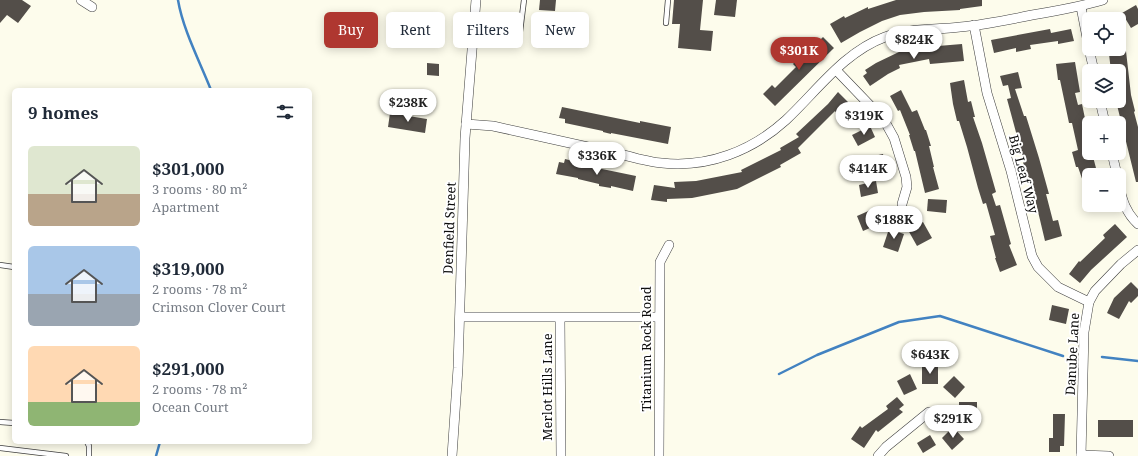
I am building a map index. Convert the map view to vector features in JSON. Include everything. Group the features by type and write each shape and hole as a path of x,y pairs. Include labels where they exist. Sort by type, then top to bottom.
{"street":[{"path":"81,0 92,7"},
{"name":"Denfield Street","path":"452,456 456,411 460,317 466,124 476,0"},
{"path":"466,124 493,126 661,164 700,162 734,154 771,133 836,70 862,48 884,38 899,33 912,31 974,26 1081,7 1103,0"},
{"path":"1081,7 1082,12"},
{"name":"Big Leaf Way","path":"974,26 987,93 1011,171 1032,256 1038,267 1058,287 1089,302"},
{"path":"836,70 884,120 894,138 906,177 907,188 902,204"},
{"path":"1126,209 1138,224"},
{"name":"Titanium Rock Road","path":"659,456 660,262 669,245"},
{"name":"Danube Lane","path":"1081,456 1084,332 1089,302 1095,292 1111,275 1138,250"},
{"path":"460,317 659,317"},
{"name":"Merlot Hills Lane","path":"560,318 560,456"},
{"path":"878,456 886,447 929,412"},
{"path":"1081,456 1109,456"}],"lane":[{"path":"522,12 524,0"},
{"path":"666,23 668,0"},
{"path":"0,265 12,267"},
{"path":"0,422 12,423"},
{"path":"88,444 89,456"},
{"path":"0,448 66,456"}],"building":[{"path":"0,0 22,0 31,6 18,23 7,15 0,23"},
{"path":"540,0 556,0 555,11 539,10"},
{"path":"674,0 703,0 700,30 713,31 711,51 678,48 680,24 672,24"},
{"path":"716,0 737,0 735,17 714,15"},
{"path":"896,0 982,0 982,6 960,10 900,15 882,21 841,43 830,24 844,16 845,18 868,7 868,9"},
{"path":"1136,5 1138,9 1138,24 1131,28 1126,20 1126,12 1124,12"},
{"path":"1050,29 1051,33 1071,29 1074,41 1058,44 1058,41 1030,45 1031,49 1016,52 1016,48 994,53 991,40"},
{"path":"823,37 834,48 775,106 763,94 772,85 775,88 796,67 793,64 804,52 806,54"},
{"path":"962,44 964,61 930,64 929,59 899,65 900,68 870,86 863,76 867,73 865,70 901,51"},
{"path":"1126,51 1131,95 1138,127 1138,182 1136,182 1126,142 1126,116 1120,116 1118,108 1126,108 1126,64 1110,64 1109,56 1126,56"},
{"path":"1075,62 1080,92 1075,93 1078,105 1082,104 1084,116 1082,116 1082,160 1094,160 1096,168 1082,168 1082,179 1078,167 1076,167 1072,152 1078,150 1072,123 1069,123 1060,80 1058,80 1056,64"},
{"path":"427,63 439,64 439,76 427,75"},
{"path":"1018,72 1022,88 1015,89 1024,116 1026,116 1039,158 1049,194 1046,194 1053,221 1058,220 1062,236 1045,241 1007,99 1011,98 1008,85 1003,86 1000,76"},
{"path":"964,80 968,102 971,101 975,117 973,117 996,192 992,194 996,206 1000,205 1011,244 1009,245 1017,265 1000,272 990,236 995,235 986,203 983,204 953,104 950,83"},
{"path":"901,90 912,112 917,110 926,130 931,146 929,146 939,189 925,193 910,135 900,110 898,111 890,96"},
{"path":"838,92 850,104 840,114 837,114 835,111 798,148 801,153 780,165 781,167 737,189 692,198 667,199 667,202 651,200 654,185 675,188 674,182 696,181 742,172 741,170 781,150 780,148 799,137 796,134 828,104"},
{"path":"562,107 640,123 640,121 671,127 668,144 611,134 565,123 565,119 559,118"},
{"path":"390,113 427,119 425,133 388,127"},
{"path":"870,126 875,137 858,146 852,135"},
{"path":"883,154 885,164 880,165 882,171 868,174 865,158"},
{"path":"565,159 573,161 573,163 636,176 633,191 611,186 611,188 599,186 599,184 578,178 556,174 559,162 564,163"},
{"path":"876,181 878,193 861,197 859,185"},
{"path":"928,199 947,200 946,213 927,211"},
{"path":"873,209 879,224 863,231 857,216"},
{"path":"923,222 932,238 917,246 908,230"},
{"path":"1115,224 1127,237 1091,270 1080,283 1069,274 1079,261 1080,262 1105,238 1103,235"},
{"path":"889,229 904,234 898,252 883,247"},
{"path":"1131,282 1138,289 1138,296 1131,303 1129,301 1119,319 1107,313 1114,298"},
{"path":"1052,305 1069,309 1066,324 1049,320"},
{"path":"922,366 938,366 938,384 922,384"},
{"path":"910,374 917,389 904,395 897,381"},
{"path":"954,376 965,387 955,398 943,387"},
{"path":"897,397 904,405 899,409 903,412 878,432 876,430 864,448 851,439 860,426 862,428 888,409 886,406"},
{"path":"959,402 977,402 977,418 959,418"},
{"path":"1053,414 1065,414 1064,446 1060,446 1060,452 1049,452 1049,438 1053,438"},
{"path":"1098,420 1133,420 1133,437 1098,437"},
{"path":"953,427 964,439 952,450 942,438"},
{"path":"930,435 936,445 923,453 917,443"}],"waterway":[{"path":"178,0 188,34 210,88"},
{"path":"779,374 817,355 899,322 940,316 1063,356"},
{"path":"1102,357 1138,361"},
{"path":"156,456 159,444"}]}
